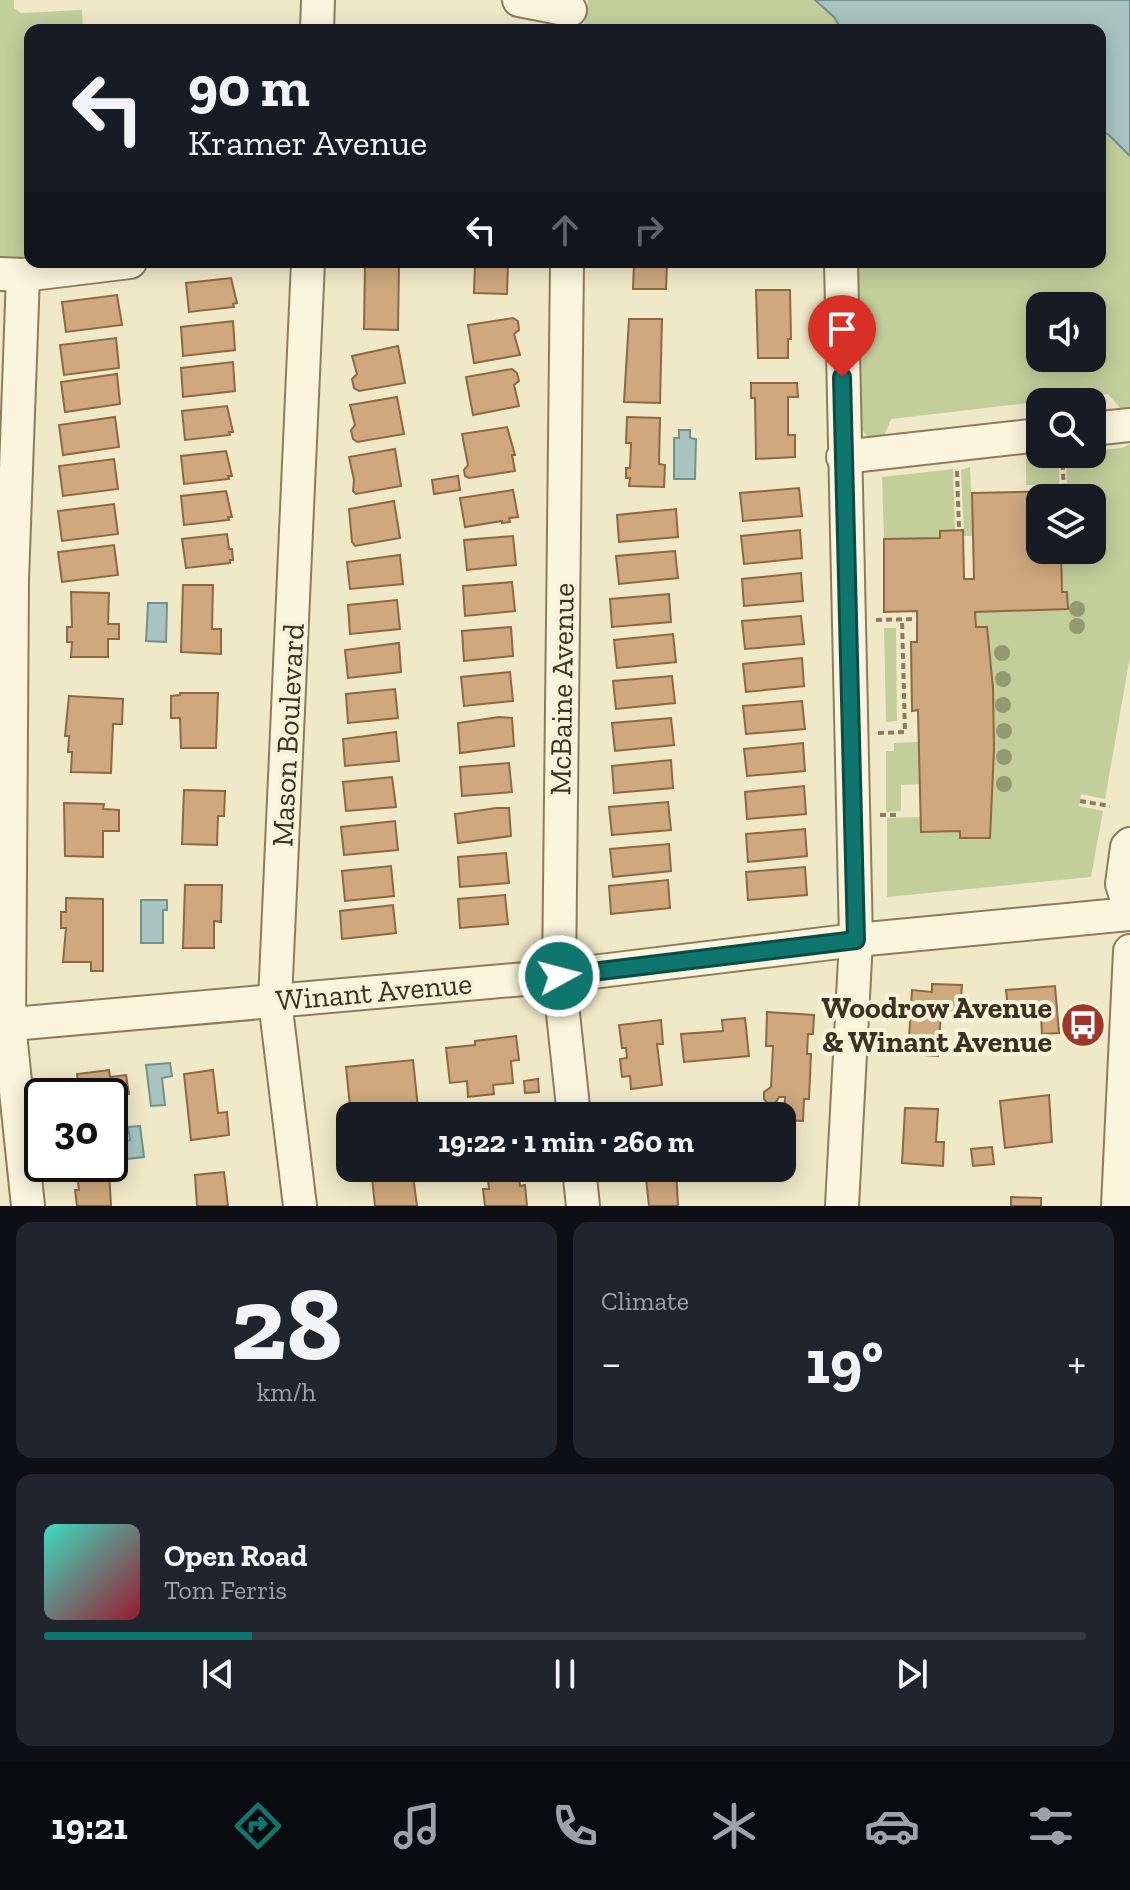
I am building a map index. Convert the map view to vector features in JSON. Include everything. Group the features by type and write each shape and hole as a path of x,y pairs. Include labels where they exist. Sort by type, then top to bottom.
{"street":[{"path":"317,24 318,0"},
{"path":"519,0 570,13"},
{"path":"28,1206 4,1025 12,580 12,275 76,268"},
{"name":"Mason Boulevard","path":"300,1206 275,1001 308,268"},
{"name":"McBaine Avenue","path":"567,268 559,976 572,1102"},
{"path":"841,268 856,940 842,1206"},
{"path":"1106,428 1130,425"},
{"path":"843,457 1026,437"},
{"path":"1130,844 1122,884 1130,911"},
{"name":"Winant Avenue","path":"4,1025 559,976 1130,911"},
{"path":"1118,1206 1130,951"},
{"path":"580,1182 583,1206"}],"path":[{"path":"957,463 959,529"},
{"path":"876,620 917,619"},
{"path":"878,733 905,732 902,620"},
{"path":"1080,801 1110,806"},
{"path":"880,815 900,815"}],"green space":[{"path":"0,0 14,0 14,8 21,13 82,10 83,24 24,24 24,257 0,257"},
{"path":"588,0 1130,0 1130,412 1121,409 1106,394 1106,388 1026,388 1026,403 891,419 883,439 867,436 858,425 853,268 1106,268 1106,24 584,24"},
{"path":"1130,444 1130,657 1105,799 1081,794 1079,806 1103,811 1091,877 887,897 887,818 920,817 921,832 960,831 960,838 989,837 991,680 987,627 976,627 975,612 1068,609 1067,592 1062,592 1061,564 1106,564 1106,484 1067,484 1066,468 1106,468 1106,450"},
{"path":"970,467 973,536 964,536 961,470"},
{"path":"1026,468 1059,468 1059,484 1026,484"},
{"path":"953,469 955,531 940,531 940,538 884,539 882,477"},
{"path":"884,628 896,628 897,721 886,722"},
{"path":"919,742 920,784 901,785 901,811 886,812 886,751 894,751 894,743"}],"water":[{"path":"815,0 1130,0 1130,156 1106,133 1106,24 838,24"},
{"path":"679,430 690,430 690,438 696,439 695,479 674,479 674,438 679,438"},
{"path":"148,603 167,603 166,642 146,641"},
{"path":"141,900 167,900 167,910 163,910 163,943 141,943"},
{"path":"170,1063 172,1076 162,1078 165,1105 151,1106 146,1065"},
{"path":"140,1126 144,1157 128,1159 128,1127"}],"building":[{"path":"365,268 399,268 398,330 364,329"},
{"path":"475,268 508,268 507,294 474,293"},
{"path":"634,268 667,268 666,289 633,289"},
{"path":"231,278 237,303 233,304 234,307 189,312 186,283"},
{"path":"756,290 790,290 791,339 788,339 788,358 758,358"},
{"path":"117,295 122,325 66,332 62,302"},
{"path":"513,318 518,321 519,330 514,334 520,355 474,363 468,325"},
{"path":"629,319 662,319 660,403 624,402"},
{"path":"233,321 235,350 183,356 181,327"},
{"path":"116,338 119,368 64,375 60,345"},
{"path":"398,346 405,383 359,391 354,388 352,379 357,374 352,356"},
{"path":"233,362 235,391 183,397 181,368"},
{"path":"512,369 519,381 514,385 519,406 473,415 466,377"},
{"path":"117,374 120,404 65,412 61,382"},
{"path":"751,383 797,383 798,397 788,397 788,435 795,435 795,457 756,459 755,398 751,398"},
{"path":"397,397 404,434 357,442 353,439 351,430 355,425 350,405"},
{"path":"227,406 233,432 229,432 230,435 185,440 182,411"},
{"path":"115,417 119,447 63,455 59,425"},
{"path":"627,417 660,418 659,464 665,465 664,487 629,486 626,468 630,468 631,443 626,443"},
{"path":"507,427 515,455 512,455 515,471 465,476 464,470 468,465 462,434"},
{"path":"395,449 401,486 356,494 349,457"},
{"path":"226,451 232,476 228,476 229,479 184,484 181,456"},
{"path":"114,459 118,489 63,496 59,466"},
{"path":"458,476 460,490 434,494 432,480"},
{"path":"799,488 802,516 743,521 740,493"},
{"path":"513,490 518,517 509,518 510,522 465,527 460,498"},
{"path":"226,491 232,517 228,517 229,520 184,525 181,496"},
{"path":"1026,492 1026,564 1061,564 1062,592 1067,592 1068,609 975,612 976,627 987,627 993,688 990,838 960,838 960,831 921,832 918,710 912,711 911,642 917,642 917,611 884,612 884,539 940,538 940,531 963,530 964,579 974,579 972,493"},
{"path":"394,501 400,538 355,546 349,509"},
{"path":"114,504 118,534 62,541 58,511"},
{"path":"676,509 678,537 619,542 617,515"},
{"path":"800,530 802,558 744,564 741,536"},
{"path":"227,534 229,549 232,549 233,560 230,563 186,568 182,539"},
{"path":"513,536 516,565 467,570 464,540"},
{"path":"114,545 118,575 62,582 58,552"},
{"path":"675,551 678,578 619,584 616,556"},
{"path":"400,555 403,584 350,589 347,562"},
{"path":"801,573 803,601 744,606 742,579"},
{"path":"512,582 515,611 465,616 463,586"},
{"path":"183,585 213,585 212,629 221,629 221,654 181,652"},
{"path":"71,592 109,593 108,624 119,624 119,639 108,639 108,657 71,657 72,642 67,642 67,627 72,627"},
{"path":"669,594 671,622 612,627 610,599"},
{"path":"397,600 400,629 350,634 348,605"},
{"path":"801,616 804,644 745,649 742,621"},
{"path":"511,627 513,656 464,661 462,631"},
{"path":"673,634 676,662 617,668 614,640"},
{"path":"399,643 401,672 348,678 345,650"},
{"path":"802,658 804,686 746,692 743,664"},
{"path":"510,672 513,701 464,706 461,677"},
{"path":"672,676 675,703 616,709 613,681"},
{"path":"395,689 398,718 348,723 346,694"},
{"path":"180,693 218,693 216,748 181,748 180,718 171,718 171,696"},
{"path":"69,696 123,699 122,724 113,724 111,773 71,772 72,752 68,752 69,736 65,736"},
{"path":"802,701 805,729 746,734 743,706"},
{"path":"512,718 514,746 460,753 458,723"},
{"path":"671,718 674,745 615,751 612,723"},
{"path":"396,732 399,761 345,766 343,739"},
{"path":"803,743 805,771 747,776 744,749"},
{"path":"671,760 673,788 614,793 612,766"},
{"path":"509,763 512,792 462,796 460,767"},
{"path":"392,777 396,807 346,811 343,782"},
{"path":"804,786 806,814 747,819 745,792"},
{"path":"184,790 225,791 224,816 218,816 217,845 182,844"},
{"path":"668,802 671,830 612,835 609,807"},
{"path":"64,803 104,804 103,809 119,810 119,831 103,831 103,857 65,856"},
{"path":"509,808 511,836 458,843 455,814"},
{"path":"395,821 398,850 344,855 341,827"},
{"path":"805,829 807,856 748,862 746,834"},
{"path":"669,844 671,871 613,877 610,849"},
{"path":"506,853 509,883 460,887 458,857"},
{"path":"391,866 394,896 345,901 342,871"},
{"path":"805,867 807,895 748,900 746,872"},
{"path":"668,880 670,908 611,914 609,886"},
{"path":"185,885 222,885 221,922 214,921 214,948 183,948"},
{"path":"505,895 508,924 460,928 458,899"},
{"path":"66,898 103,899 103,971 91,971 91,962 63,962 66,928 61,928 61,912 66,912"},
{"path":"393,905 396,933 342,939 340,911"},
{"path":"932,984 962,985 960,1012 941,1011 938,1056 908,1054 912,990 932,992"},
{"path":"1055,986 1059,1033 1042,1034 1041,1016 1009,1019 1006,990"},
{"path":"767,1012 814,1015 813,1034 808,1034 807,1054 811,1054 809,1099 804,1099 803,1121 796,1121 796,1102 785,1102 785,1097 779,1097 776,1102 764,1099 764,1092 771,1087 773,1046 766,1046"},
{"path":"745,1018 749,1056 684,1062 681,1034 723,1031 722,1020"},
{"path":"661,1020 663,1044 657,1044 662,1085 631,1089 630,1076 622,1077 620,1059 627,1058 626,1048 622,1048 619,1025"},
{"path":"516,1036 519,1060 511,1061 513,1083 493,1085 494,1094 468,1097 467,1081 450,1083 446,1048"},
{"path":"413,1060 417,1102 350,1102 346,1067"},
{"path":"109,1070 110,1077 126,1075 126,1078 77,1078 77,1074"},
{"path":"213,1070 218,1113 227,1112 229,1135 191,1140 184,1074"},
{"path":"538,1079 539,1092 525,1093 524,1081"},
{"path":"1049,1095 1052,1142 1005,1148 1000,1101"},
{"path":"905,1108 938,1109 936,1142 944,1142 943,1166 902,1163"},
{"path":"992,1147 994,1164 973,1166 971,1149"},
{"path":"224,1172 228,1206 197,1206 195,1175"},
{"path":"78,1182 110,1182 111,1206 77,1206 75,1190 79,1190"},
{"path":"372,1182 414,1182 417,1206 375,1206"},
{"path":"488,1182 520,1182 520,1186 525,1185 527,1206 485,1206 483,1189 489,1189"},
{"path":"646,1182 677,1182 678,1206 649,1206"},
{"path":"1011,1197 1041,1198 1041,1206 1011,1206"}],"place":[{"name":"Woodrow Avenue & Winant Avenue","path":"1083,1025"}],"route":[{"path":"559,976 856,940 842,377"}]}
